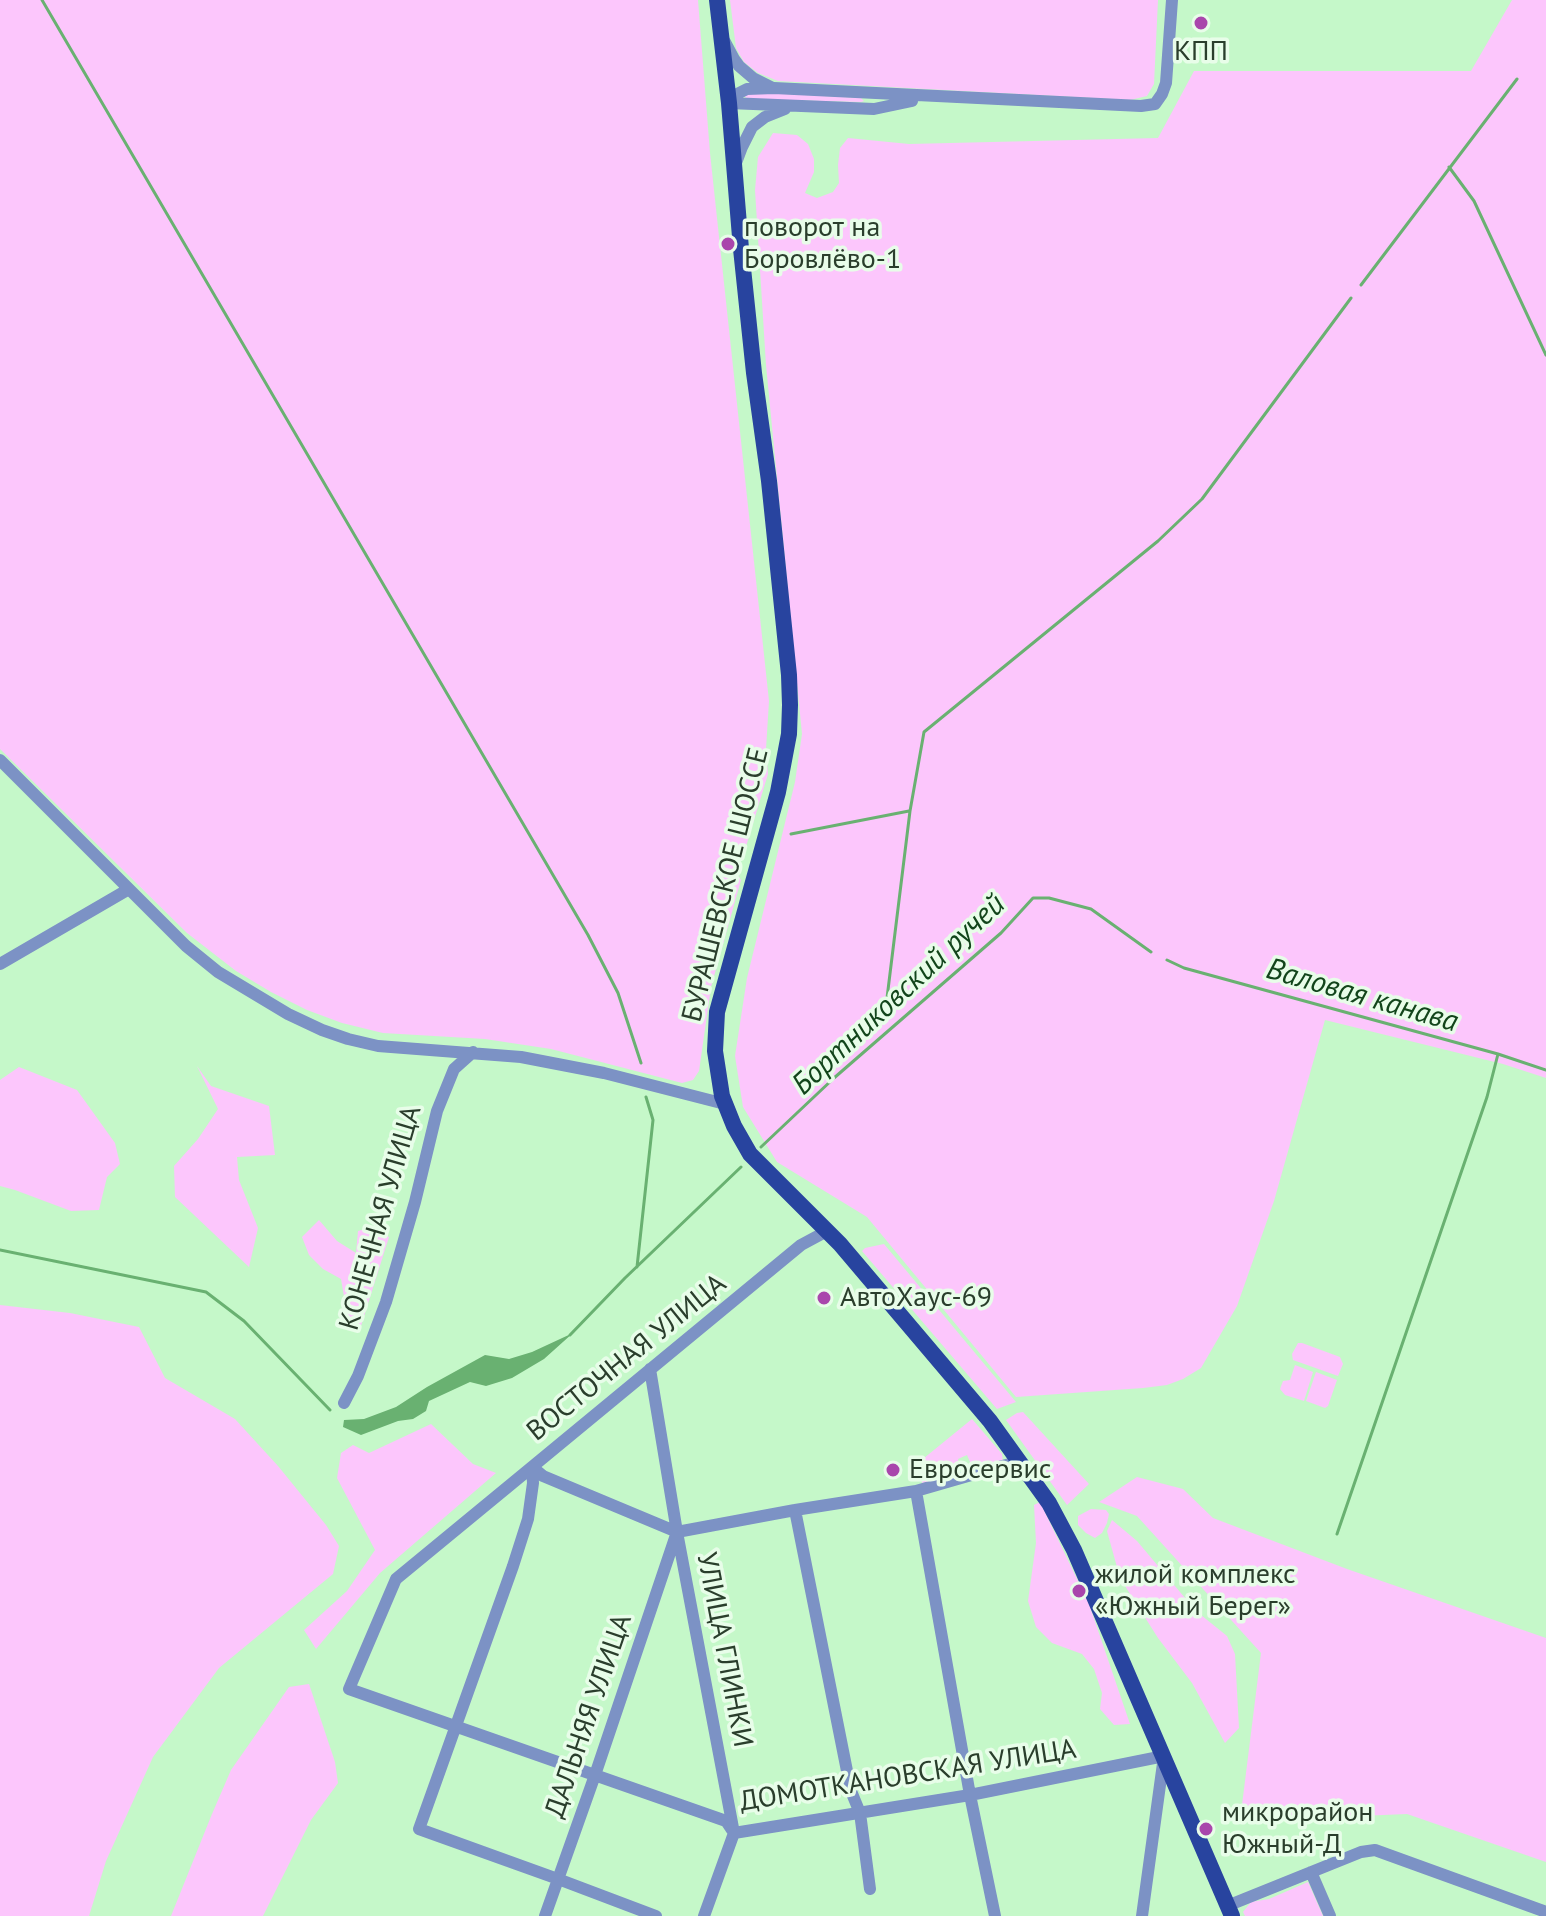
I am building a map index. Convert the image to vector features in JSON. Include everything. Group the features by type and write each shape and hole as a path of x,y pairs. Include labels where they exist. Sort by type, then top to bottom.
{"main road":[{"name":"БУРАШЕВСКОЕ ШОССЕ","path":"717,0 790,705 787,749 778,792 717,1012 716,1066 725,1104 750,1154 827,1231 952,1375 1020,1461 1058,1517 1230,1911"}],"street":[{"path":"927,97 874,109 729,103 733,96 747,89 774,88 1141,106 1155,104 1166,83 1172,0"},
{"path":"722,35 739,66 753,78 774,88"},
{"path":"734,168 752,127 765,117 792,107"},
{"path":"0,760 172,933 218,972 288,1014 322,1030 364,1043 412,1050 521,1057 593,1071 725,1104"},
{"path":"0,964 129,889"},
{"name":"КОНЕЧНАЯ УЛИЦА","path":"344,1403 358,1376 386,1302 437,1111 454,1069 473,1052"},
{"name":"ВОСТОЧНАЯ УЛИЦА","path":"558,1879 419,1829 528,1519 532,1467 801,1245 827,1231"},
{"name":"УЛИЦА ГЛИНКИ","path":"650,1369 677,1532 734,1833"},
{"path":"677,1532 916,1491 1020,1461"},
{"name":"УЛИЦА ГЛИНКИ","path":"532,1467 543,1476 677,1532"},
{"name":"ДОМОТКАНОВСКАЯ УЛИЦА","path":"532,1467 396,1579 349,1689 726,1821 734,1833 970,1795 1164,1756"},
{"path":"916,1491 970,1795 995,1916"},
{"path":"795,1510 851,1791 860,1813 870,1889"},
{"name":"ДАЛЬНЯЯ УЛИЦА","path":"545,1916 677,1532"},
{"path":"1142,1916 1164,1756"},
{"path":"704,1916 734,1833"},
{"path":"1230,1911 1311,1872 1361,1852 1378,1850 1546,1912"},
{"path":"1311,1872 1330,1916"},
{"path":"558,1879 656,1916"}],"shaded area":[{"path":"0,0 698,0 710,153 769,701 768,774 744,853 735,871 741,880 711,987 699,1071 693,1080 682,1083 551,1049 485,1039 383,1033 307,1010 236,971 187,933 0,749"},
{"path":"730,0 1158,0 1154,84 1147,96 1130,100 778,81 758,73 744,62 736,48"},
{"path":"1512,0 1546,0 1546,1078 1503,1064 1325,1020 1274,1201 1237,1306 1201,1368 1167,1385 1016,1397 867,1217 777,1162 743,1107 735,1056 747,978 795,782 802,734 766,365 755,190 758,157 773,133 797,135 808,144 814,159 814,172 805,193 817,198 833,192 839,183 840,148 848,138 909,144 1158,138 1194,71 1471,71"},
{"path":"749,92 861,98 864,101 749,99 745,95"},
{"path":"197,1066 211,1086 269,1106 275,1155 237,1157 239,1180 258,1228 249,1267 175,1197 174,1166 198,1139 218,1109"},
{"path":"19,1067 77,1090 115,1143 120,1164 107,1177 99,1210 71,1211 0,1186 0,1080"},
{"path":"319,1220 337,1241 356,1253 358,1231 369,1228 389,1237 360,1329 345,1321 341,1279 323,1269 309,1255 302,1237"},
{"path":"884,1244 1016,1402 997,1409 862,1251"},
{"path":"0,1305 70,1313 139,1327 165,1378 235,1419 278,1466 339,1546 333,1574 219,1668 153,1757 106,1861 89,1916 0,1916"},
{"path":"573,1333 544,1359 512,1378 486,1386 470,1382 429,1401 426,1411 413,1419 398,1421 361,1435 343,1427 344,1420 364,1419 396,1407 485,1355 509,1359"},
{"path":"1298,1343 1340,1357 1343,1364 1338,1376 1293,1360 1292,1354"},
{"path":"1295,1365 1313,1372 1304,1401 1285,1395 1280,1389 1283,1381 1290,1380"},
{"path":"1316,1372 1337,1380 1325,1408 1306,1401"},
{"path":"1023,1412 1089,1484 1067,1505 1006,1420"},
{"path":"972,1419 1002,1454 1003,1462 974,1471 967,1455 958,1459 960,1468 950,1477 922,1483 918,1463"},
{"path":"431,1424 473,1464 496,1473 380,1573 316,1649 304,1630 347,1591 375,1550 337,1478 341,1453 353,1445 369,1453"},
{"path":"1137,1477 1183,1489 1213,1518 1347,1569 1546,1638 1546,1862 1407,1814 1240,1821 1261,1653 1137,1516 1099,1502"},
{"path":"1040,1502 1089,1604 1130,1724 1114,1725 1100,1709 1102,1693 1094,1669 1082,1654 1052,1643 1036,1627 1028,1601 1036,1543 1034,1505"},
{"path":"1091,1509 1106,1510 1109,1514 1102,1533 1095,1538 1078,1525 1078,1516"},
{"path":"1112,1520 1137,1541 1196,1611 1227,1636 1235,1654 1239,1728 1225,1743 1192,1683 1158,1638 1120,1578 1107,1531"},
{"path":"309,1684 335,1762 338,1783 311,1820 263,1916 171,1916 231,1770 289,1687"},
{"path":"1308,1882 1323,1916 1245,1916 1243,1912 1251,1902 1269,1899"}],"waterway":[{"path":"42,0 588,935 618,993 641,1063"},
{"path":"1361,285 1517,79"},
{"path":"1449,167 1474,201 1546,355"},
{"path":"887,998 910,811 924,732 1158,541 1202,499 1351,298"},
{"path":"791,834 909,811"},
{"name":"Бортниковский ручей","path":"761,1147 834,1078 1001,933 1033,898 1049,898 1091,909 1151,952"},
{"name":"Валовая канава","path":"1167,960 1184,968 1546,1070"},
{"path":"1337,1534 1487,1097 1498,1054"},
{"path":"637,1267 653,1120 646,1097"},
{"name":"Бортниковский ручей","path":"570,1335 741,1167"},
{"name":"Бортниковский ручей","path":"0,1250 206,1292 244,1321 330,1410"}],"place":[{"name":"КПП","path":"1201,23"},
{"name":"поворот на Боровлёво-1","path":"728,244"},
{"name":"АвтоХаус-69","path":"824,1298"},
{"name":"Евросервис","path":"893,1470"},
{"name":"жилой комплекс «Южный Берег»","path":"1079,1591"},
{"name":"микрорайон Южный-Д","path":"1206,1829"}]}
